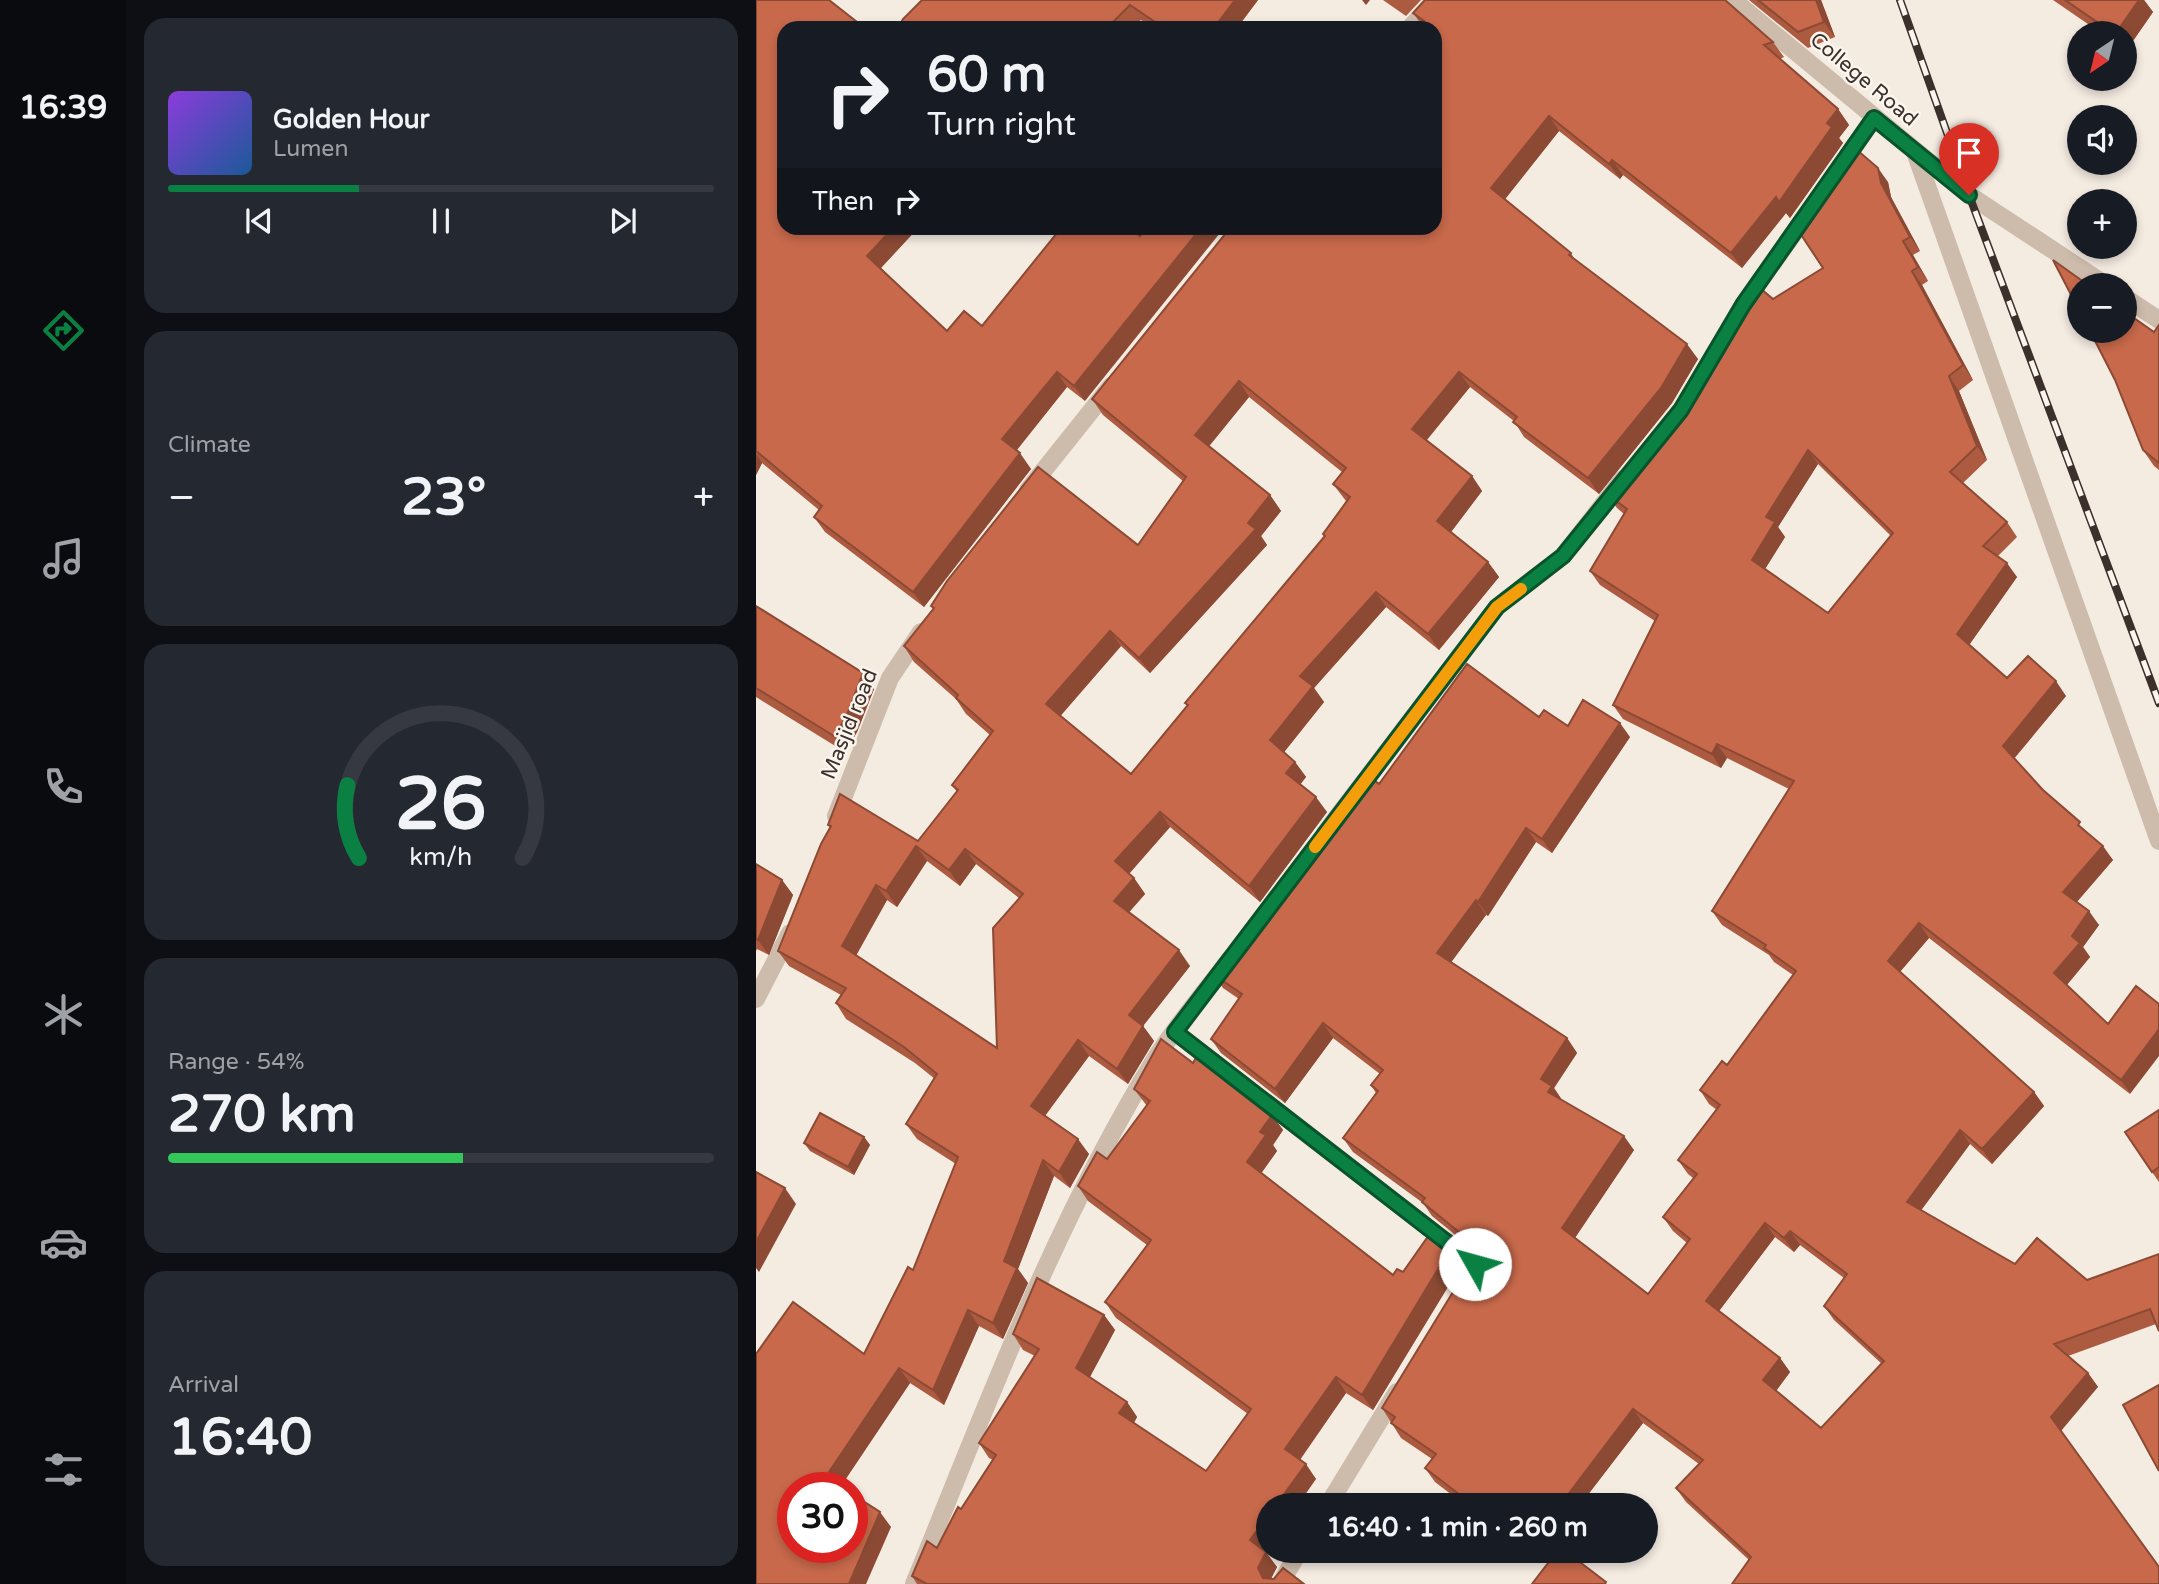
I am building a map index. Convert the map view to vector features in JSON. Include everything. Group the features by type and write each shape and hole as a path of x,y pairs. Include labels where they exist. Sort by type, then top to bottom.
{"street":[{"path":"1416,21 1435,0"},
{"name":"College Road","path":"1733,0 1969,195 2088,273"},
{"path":"1709,363 1743,305 1874,118"},
{"path":"1915,152 2159,841"},
{"path":"2137,306 2159,320"},
{"path":"1017,505 1119,377"},
{"path":"1315,846 1497,607 1563,556 1637,462"},
{"name":"Masjid road","path":"831,829 890,678 934,612"},
{"path":"756,999 782,955 796,917"},
{"path":"915,1584 1075,1202 1158,1055 1241,944"},
{"path":"1175,1032 1475,1264 1454,1299"},
{"path":"1335,1493 1405,1379"},
{"path":"1280,1584 1292,1563"}],"building":[{"path":"756,0 829,0 856,21 777,21 777,235 886,235 867,256 947,331 964,311 982,326 1055,235 1195,235 1074,386 1057,372 1002,439 1020,453 913,592 814,517 822,506 756,451"},
{"path":"922,0 1235,0 1219,21 1154,21 1130,5 1114,21 902,21"},
{"path":"1425,0 1725,0 1773,42 1764,45 1838,109 1827,123 1832,127 1779,202 1776,197 1731,253 1612,160 1609,164 1549,116 1491,188 1571,253 1569,255 1687,344 1661,388 1588,478 1513,422 1517,417 1459,372 1412,429 1472,476 1437,521 1488,562 1428,634 1376,592 1300,676 1313,686 1270,740 1295,762 1286,773 1316,797 1249,886 1160,812 1115,861 1134,878 1114,901 1179,950 1129,1015 1143,1026 1117,1069 1078,1040 1031,1106 1078,1139 1059,1172 1043,1160 1004,1261 1017,1268 993,1323 968,1310 933,1390 899,1368 829,1472 777,1472 777,1563 858,1563 849,1584 756,1584 756,1354 793,1302 864,1354 908,1267 913,1270 958,1157 906,1124 937,1074 904,1047 836,1003 846,988 778,951 821,844 831,826 828,825 840,794 918,841 958,790 952,785 993,731 904,646 934,608 931,606 947,581 1038,467 1138,545 1186,477 1092,399 1224,235 1442,235 1442,21 1424,21 1413,13","holes":["1239,381 1346,468 1333,484 1350,497 1323,534 1325,536 1185,703 1188,705 1131,774 1046,704 1110,631 1139,658 1256,529 1248,523 1270,495 1195,435","916,846 949,870 965,849 1023,894 993,928 997,1048 842,946 876,885 886,891"]},
{"path":"1758,0 1816,0 1824,22 1798,32"},
{"path":"2065,0 2139,0 2124,21 2096,21"},
{"path":"1850,144 1878,168 1881,183 1910,237 1903,241 1918,267 1912,271 1963,365 1949,376 1977,446 1950,472 2007,522 1983,546 2007,563 1957,634 2007,678 2028,656 2056,681 2003,746 2043,790 2080,822 2078,825 2103,846 2063,892 2089,911 2072,936 2080,943 2054,973 2108,1024 2136,986 2159,1004 2159,1029 2121,1080 1919,923 1888,961 2034,1092 1982,1149 1960,1130 1907,1202 2015,1264 2037,1238 2087,1280 2159,1254 2159,1331 2150,1309 2054,1344 2088,1373 2051,1417 2159,1567 2159,1584 1732,1584 1751,1557 1676,1488 1703,1460 1633,1409 1569,1493 1457,1493 1425,1468 1436,1454 1391,1423 1395,1417 1382,1408 1475,1256 1476,1246 1422,1202 1425,1198 1343,1138 1378,1091 1371,1085 1383,1070 1323,1023 1275,1089 1211,1039 1242,994 1213,974 1335,812 1340,816 1369,776 1379,784 1467,664 1539,717 1544,710 1568,726 1583,700 1620,723 1542,839 1526,828 1478,902 1476,900 1437,953 1567,1038 1541,1079 1552,1086 1548,1092 1624,1136 1562,1228 1648,1294 1690,1239 1663,1217 1697,1174 1678,1160 1720,1105 1700,1090 1722,1061 1727,1065 1796,971 1764,948 1766,945 1712,911 1794,781 1717,744 1712,754 1613,705 1658,615 1590,571 1627,509 1607,494 1680,403 1706,359 1761,289 1773,299 1823,268 1794,224","holes":["1808,450 1893,533 1828,613 1752,560 1775,522 1766,517","1765,1223 1784,1238 1790,1231 1847,1274 1824,1306 1884,1361 1821,1428 1763,1380 1780,1358 1706,1301"]},
{"path":"2053,260 2071,273 2067,273 2067,287"},
{"path":"2137,320 2154,332 2159,325 2159,463 2143,450 2115,380 2096,343 2137,343"},
{"path":"756,606 863,673 846,717 834,736 756,688"},
{"path":"756,864 782,880 758,940 756,939"},
{"path":"1161,1039 1193,1063 1197,1056 1272,1115 1260,1132 1266,1135 1247,1162 1393,1275 1397,1269 1403,1272 1429,1235 1449,1251 1362,1395 1336,1377 1285,1449 1306,1464 1285,1493 1256,1493 1256,1532 1250,1540 1256,1544 1256,1563 1260,1563 1258,1568 1263,1578 1274,1579 1283,1568 1304,1584 927,1584 912,1576 927,1541 937,1548 958,1507 961,1509 996,1455 979,1443 1039,1349 1013,1334 1037,1278 1104,1315 1076,1368 1127,1402 1119,1413 1206,1471 1251,1409 1105,1302 1151,1240 1078,1186 1097,1152 1107,1159 1150,1101 1134,1089"},
{"path":"2159,1110 2159,1167 2152,1172 2125,1132"},
{"path":"820,1113 864,1137 848,1167 804,1143"},
{"path":"756,1172 785,1188 756,1242"},
{"path":"2159,1385 2159,1471 2123,1405"},
{"path":"868,1504 880,1512 868,1540"},
{"path":"1548,1563 1581,1563 1606,1582 1605,1584 1532,1584"}],"railway":[{"path":"1900,0 1969,195 2159,703"}],"slow traffic":[{"path":"1315,847 1497,607 1521,589"}],"route":[{"path":"1475,1264 1175,1032 1497,607 1563,556 1681,410 1743,305 1874,118 1969,195"}]}
